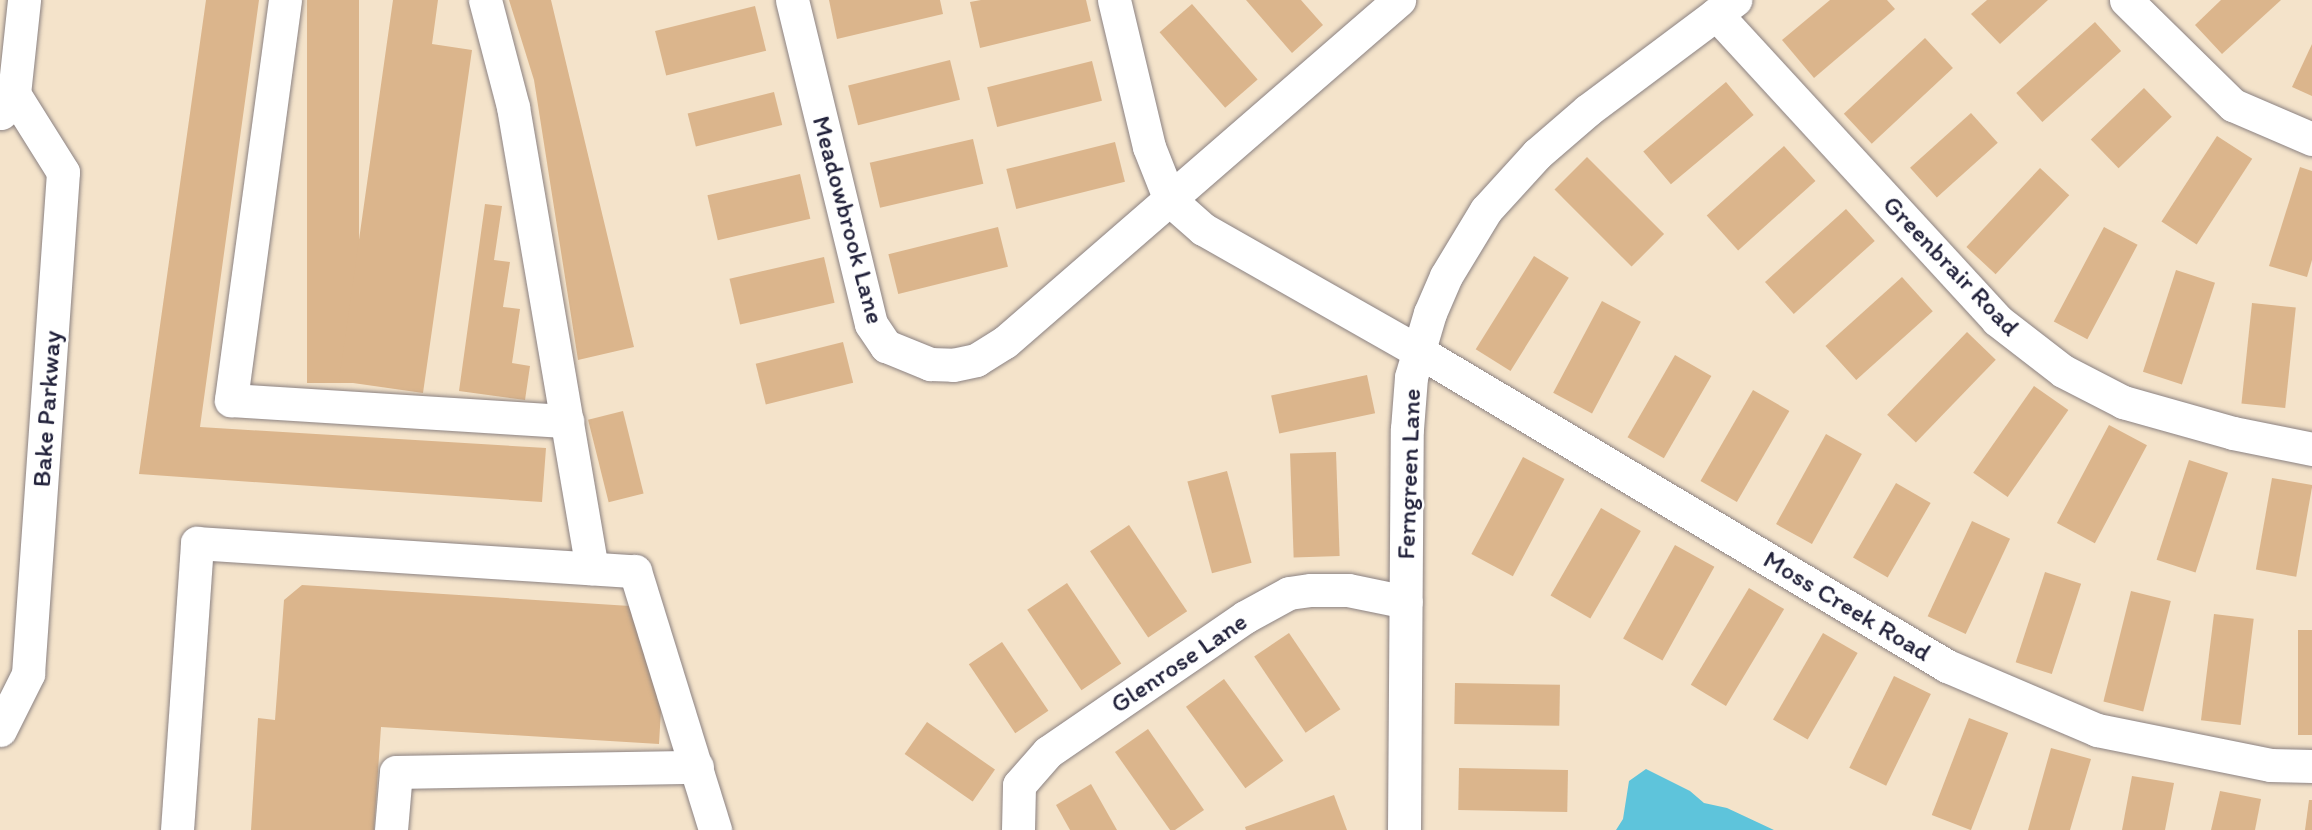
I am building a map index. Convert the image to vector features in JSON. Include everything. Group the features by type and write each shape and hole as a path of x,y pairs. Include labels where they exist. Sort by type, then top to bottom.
{"street":[{"name":"Bake Parkway","path":"0,730 28,674 63,172 7,104 24,0"},
{"path":"285,0 231,400 567,422"},
{"path":"485,0 513,107 592,568"},
{"name":"Meadowbrook Lane","path":"792,0 871,324 886,346 930,364 953,365 976,360 1005,342 1399,0"},
{"path":"1114,0 1149,147 1170,200 1203,229 1418,351"},
{"path":"2126,0 2233,105 2312,139"},
{"name":"Ferngreen Lane","path":"1404,830 1407,429 1418,351 1446,276 1486,210 1537,154 1571,123 1725,7"},
{"name":"Greenbrair Road","path":"1725,7 1997,320 2062,371 2123,402 2233,433 2312,449"},
{"name":"Moss Creek Road","path":"1418,351 1947,666 2097,730 2270,765 2312,766"},
{"path":"177,830 197,543 635,571 715,830"},
{"name":"Glenrose Lane","path":"1018,830 1019,785 1048,752 1245,617 1289,593 1311,590 1348,590 1406,602"},
{"path":"391,830 396,772 697,767"}],"water":[{"path":"1646,769 1690,791 1704,803 1727,808 1774,830 1616,830 1623,819 1629,781"}],"building":[{"path":"206,0 259,0 200,427 546,448 542,502 139,474"},
{"path":"307,0 359,0 359,383 307,383"},
{"path":"393,0 438,0 432,44 472,50 423,393 339,381"},
{"path":"509,0 551,0 634,347 578,360 534,80"},
{"path":"829,0 940,0 943,14 837,39"},
{"path":"981,0 1086,0 1091,21 980,48 970,2"},
{"path":"1246,0 1301,0 1323,25 1292,53"},
{"path":"1830,0 1887,0 1895,9 1814,78 1782,40"},
{"path":"1987,0 2048,0 2000,44 1971,14"},
{"path":"2221,0 2281,0 2222,54 2195,25"},
{"path":"1192,4 1258,79 1225,108 1160,32"},
{"path":"755,6 766,51 666,76 655,31"},
{"path":"2095,22 2121,51 2042,122 2016,93"},
{"path":"1925,38 1953,68 1872,144 1844,114"},
{"path":"2312,44 2312,96 2292,87"},
{"path":"950,60 960,100 858,125 848,85"},
{"path":"1092,61 1102,101 997,127 987,87"},
{"path":"1726,82 1754,115 1671,184 1643,151"},
{"path":"2144,88 2172,117 2119,168 2091,139"},
{"path":"774,92 782,125 696,147 688,114"},
{"path":"1971,113 1998,143 1937,198 1910,168"},
{"path":"2217,136 2252,159 2197,244 2161,222"},
{"path":"973,139 983,184 880,208 870,163"},
{"path":"1115,142 1125,182 1016,209 1006,169"},
{"path":"1784,146 1815,181 1738,251 1707,216"},
{"path":"1587,157 1664,234 1632,267 1554,190"},
{"path":"2300,167 2312,171 2312,260 2307,277 2269,266"},
{"path":"2040,168 2069,195 1996,274 1966,247"},
{"path":"800,174 810,219 718,240 707,195"},
{"path":"485,204 502,206 494,260 510,262 503,307 520,309 512,363 530,366 525,400 459,391"},
{"path":"1846,209 1875,241 1794,314 1765,282"},
{"path":"998,227 1008,267 898,294 888,254"},
{"path":"2104,227 2138,245 2087,339 2054,321"},
{"path":"1534,256 1569,278 1510,371 1476,349"},
{"path":"824,257 835,303 740,325 729,279"},
{"path":"2176,270 2215,283 2182,384 2143,372"},
{"path":"1902,277 1933,311 1856,380 1825,346"},
{"path":"1602,301 1641,322 1592,413 1553,393"},
{"path":"2252,303 2296,308 2285,408 2241,403"},
{"path":"1967,332 1996,360 1916,443 1887,415"},
{"path":"843,342 853,383 766,405 756,364"},
{"path":"1675,355 1711,376 1664,458 1628,437"},
{"path":"1367,375 1375,413 1279,434 1271,395"},
{"path":"2034,386 2068,410 2008,497 1973,473"},
{"path":"1753,390 1789,411 1737,502 1700,481"},
{"path":"623,411 644,493 609,502 588,420"},
{"path":"2109,425 2147,445 2095,543 2057,523"},
{"path":"1826,434 1862,454 1812,544 1776,524"},
{"path":"1336,452 1340,556 1294,558 1290,454"},
{"path":"1523,457 1564,479 1513,576 1471,554"},
{"path":"2189,460 2228,473 2196,573 2157,560"},
{"path":"1227,471 1252,563 1212,573 1187,482"},
{"path":"2272,478 2312,485 2296,577 2256,570"},
{"path":"1896,483 1931,503 1888,577 1853,557"},
{"path":"1601,508 1641,531 1590,618 1550,595"},
{"path":"1972,521 2010,539 1966,634 1928,616"},
{"path":"1129,525 1187,611 1148,638 1090,551"},
{"path":"1675,545 1714,567 1662,660 1623,639"},
{"path":"2045,572 2081,584 2052,674 2016,662"},
{"path":"1067,583 1121,663 1081,690 1027,610"},
{"path":"302,585 630,606 661,710 659,744 381,727 374,830 251,830 258,718 275,720 284,600"},
{"path":"1749,588 1784,609 1726,706 1691,685"},
{"path":"2131,591 2171,601 2143,712 2103,702"},
{"path":"2214,614 2254,619 2241,725 2201,720"},
{"path":"2298,630 2312,630 2312,735 2298,735"},
{"path":"1289,633 1340,709 1306,733 1254,656"},
{"path":"1823,633 1858,653 1808,740 1773,720"},
{"path":"1002,642 1048,711 1015,733 969,664"},
{"path":"1894,676 1931,694 1886,786 1849,768"},
{"path":"1224,679 1283,761 1245,788 1186,707"},
{"path":"1455,683 1560,685 1559,726 1454,724"},
{"path":"1969,718 2008,733 1971,830 1932,815"},
{"path":"927,722 995,770 973,802 905,754"},
{"path":"1148,729 1204,810 1175,830 1170,830 1115,752"},
{"path":"2051,748 2091,759 2070,830 2028,830"},
{"path":"1459,768 1568,770 1567,812 1458,810"},
{"path":"2132,776 2174,783 2165,830 2122,830"},
{"path":"1091,784 1117,830 1070,830 1056,805"},
{"path":"2220,791 2261,799 2255,830 2211,830"},
{"path":"1334,795 1347,830 1246,830 1245,827"},
{"path":"2309,800 2312,800 2312,830 2305,830"}]}
